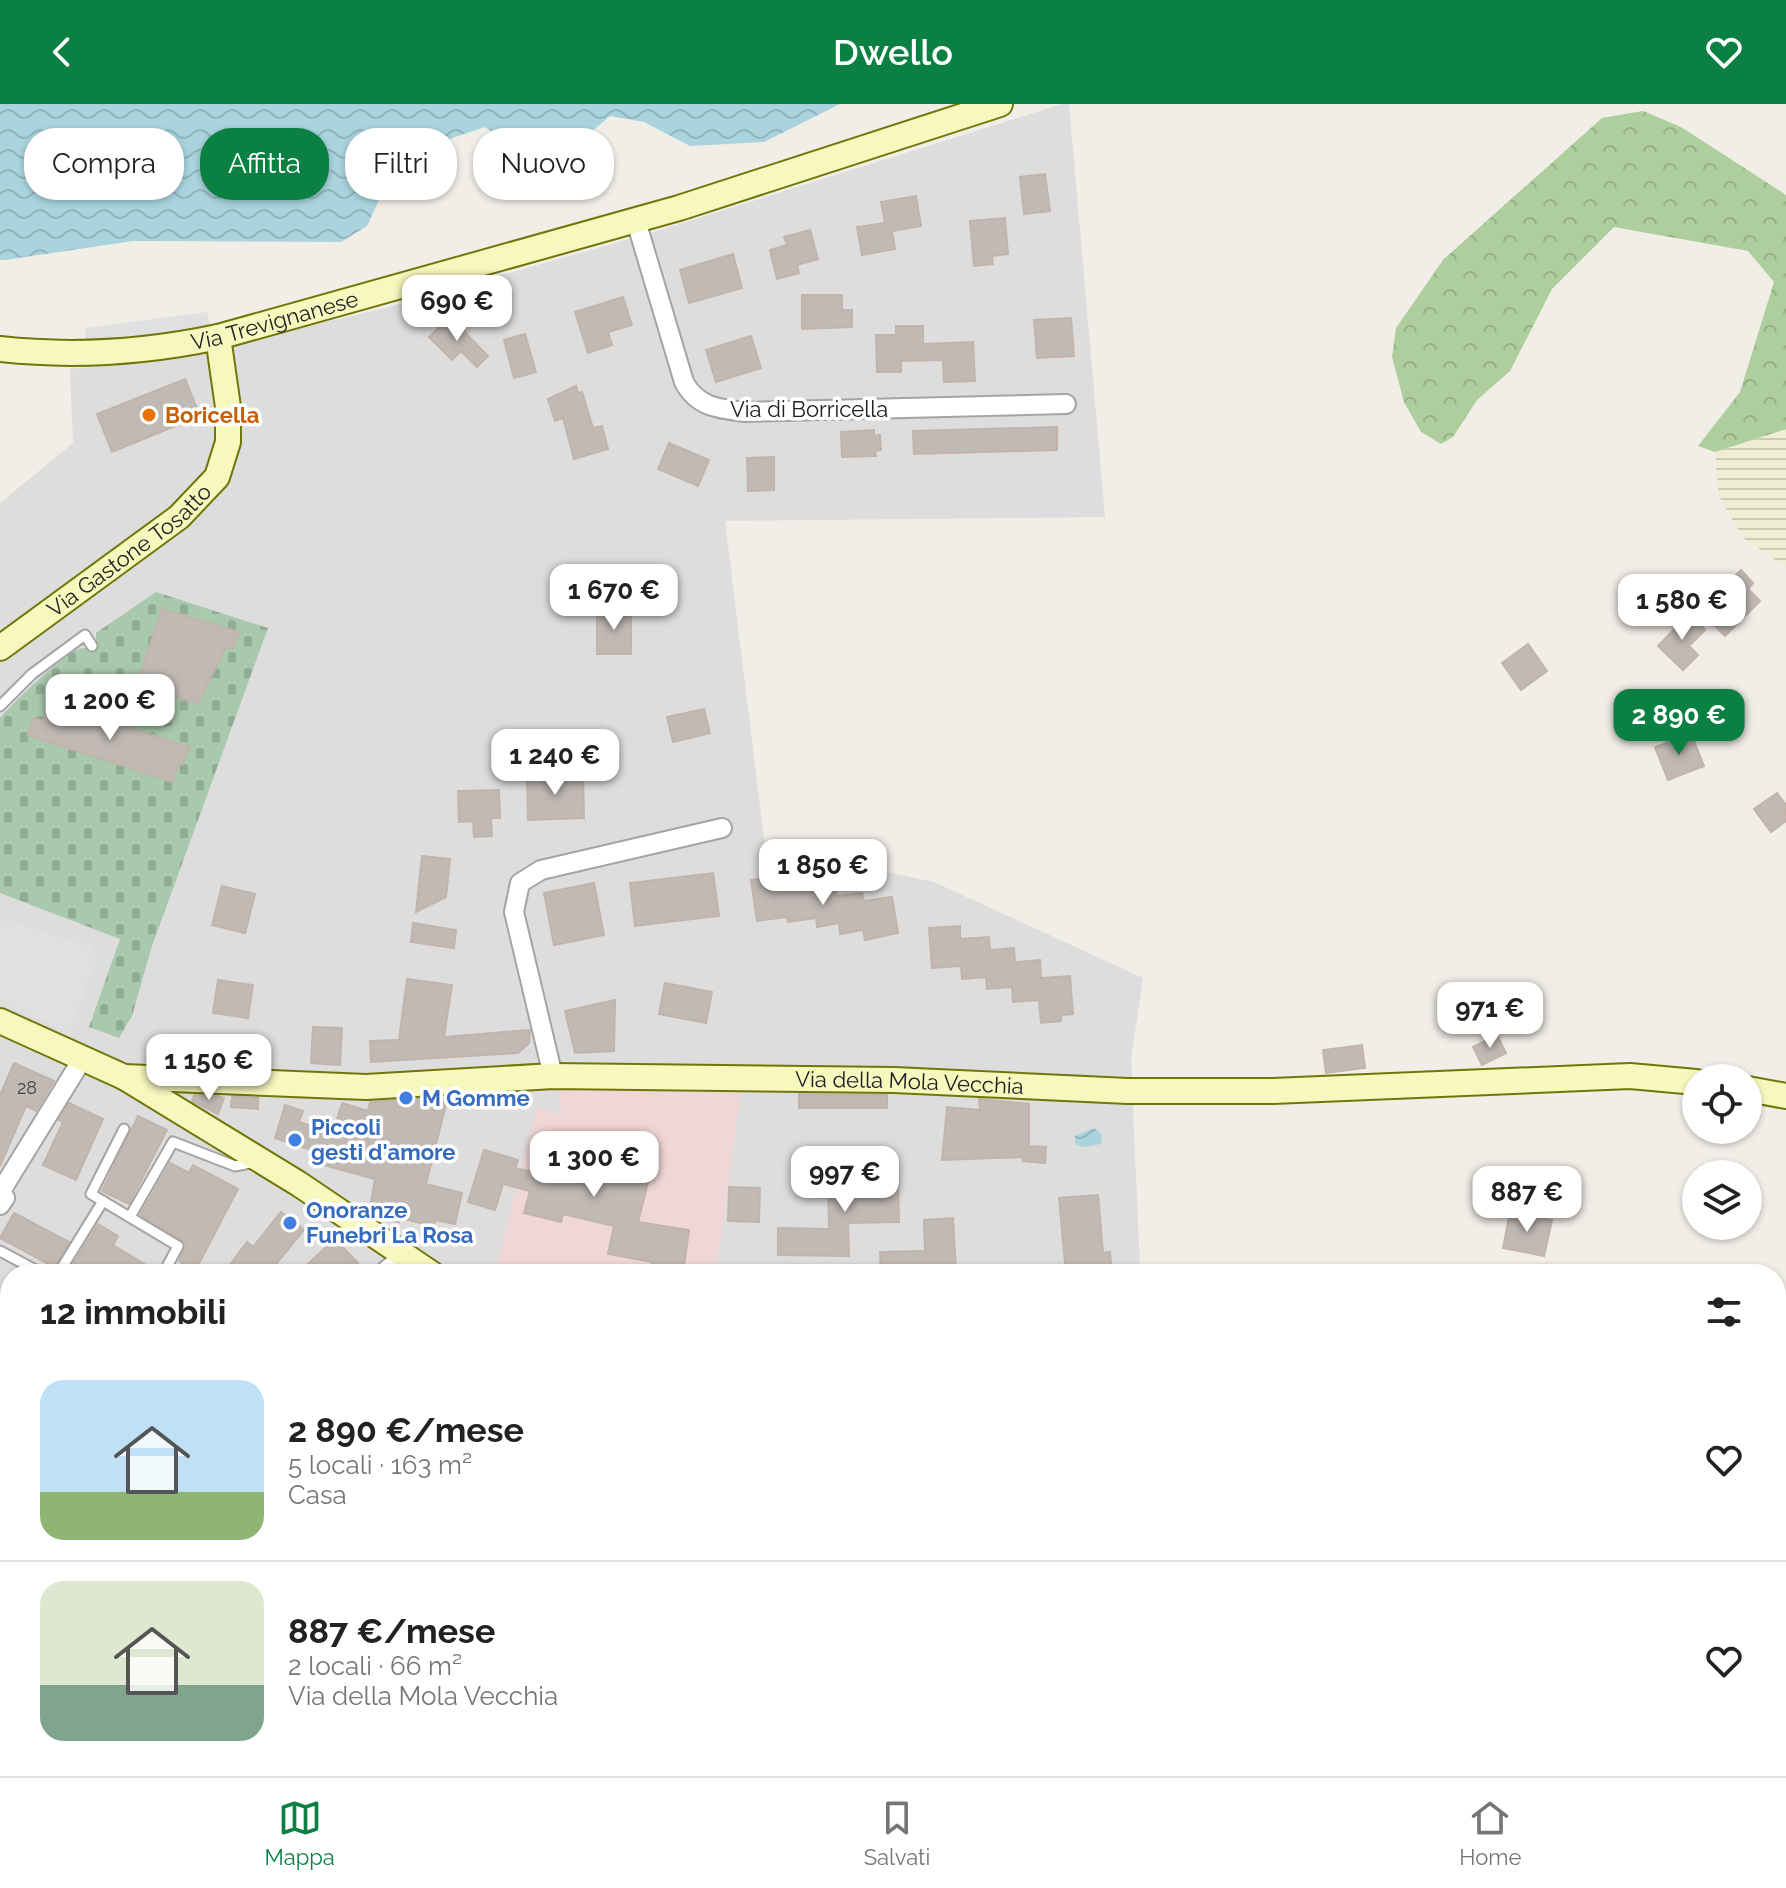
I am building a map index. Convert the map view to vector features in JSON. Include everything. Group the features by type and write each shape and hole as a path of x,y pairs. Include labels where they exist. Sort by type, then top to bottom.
{"street":[{"name":"Via Trevignanese","path":"0,349 87,353 171,346 218,337 636,221 1000,104"},
{"name":"Via di Borricella","path":"636,221 684,382 691,394 703,403 745,412 1066,404"},
{"name":"Via Gastone Tosatto","path":"0,648 179,517 217,477 228,442 228,407 218,337"},
{"path":"553,1076 514,912 520,883 541,870 722,828"},
{"path":"0,1021 124,1077 261,1161 418,1264"},
{"path":"0,1205 5,1198 0,1190 83,1058"},
{"name":"Via della Mola Vecchia","path":"124,1077 366,1087 553,1076 894,1080 1128,1091 1289,1091 1630,1076 1682,1081"},
{"path":"1762,1092 1786,1096"},
{"path":"394,1264 405,1255"}],"lane":[{"path":"0,706 32,674 85,635 92,646"},
{"path":"124,1129 91,1194 131,1215 178,1246 168,1264"},
{"path":"131,1215 173,1142 235,1166 261,1161"},
{"path":"64,1264 103,1201"},
{"path":"0,1251 24,1264"}],"shaded area":[{"path":"1069,104 1105,517 725,521 765,847 934,882 1143,978 1131,1060 1140,1264 0,1264 0,503 73,443 70,369 182,356 385,308 654,232"},
{"path":"207,312 212,338 87,353 85,328"},
{"path":"0,918 92,947 97,959 69,1033 0,1003"},
{"path":"559,1085 741,1092 717,1264 497,1264 537,1108 561,1114"}],"green space":[{"path":"1643,111 1681,127 1786,195 1786,429 1715,452 1698,446 1740,392 1774,282 1748,251 1614,227 1552,289 1510,371 1477,400 1453,437 1441,444 1421,432 1404,402 1392,357 1396,328 1443,260 1602,118"},
{"path":"1786,429 1786,567 1743,538 1719,496 1715,452"},
{"path":"156,592 268,628 151,949 132,1016 119,1038 89,1027 120,939 0,893 0,718 53,667 76,650 96,643 96,633"}],"water":[{"path":"0,104 840,104 764,142 690,146 644,122 610,116 596,128 485,127 473,128 473,131 457,136 457,128 345,128 345,200 379,200 367,226 341,242 133,241 0,260"},
{"path":"1094,1128 1102,1135 1101,1144 1083,1147 1075,1144 1075,1136"}],"building":[{"path":"1045,174 1050,211 1024,214 1020,177"},
{"path":"916,196 921,226 892,231 895,249 862,255 857,227 885,223 881,202"},
{"path":"1005,218 1008,254 992,256 993,264 974,266 970,221"},
{"path":"810,230 818,259 797,265 799,273 777,279 770,250 787,245 784,237"},
{"path":"733,254 742,288 689,303 680,270"},
{"path":"802,295 842,295 842,310 852,310 852,327 802,329"},
{"path":"623,297 632,325 608,332 612,345 588,353 575,312"},
{"path":"450,317 488,356 477,367 461,351 452,360 429,337"},
{"path":"1071,318 1074,356 1037,358 1034,320"},
{"path":"896,326 923,326 923,344 973,342 975,381 944,382 943,360 901,361 901,372 877,372 876,335 896,335"},
{"path":"525,334 536,372 514,378 504,340"},
{"path":"751,336 761,368 716,382 706,350"},
{"name":"Boricella","path":"185,379 200,416 112,452 97,414"},
{"path":"576,386 578,393 582,392 593,428 602,426 608,449 574,459 563,418 555,421 548,399"},
{"path":"1057,427 1057,450 914,454 913,431"},
{"path":"874,430 874,436 880,435 881,450 875,451 876,456 842,457 841,432"},
{"path":"669,443 709,460 698,486 658,469"},
{"path":"774,457 774,490 748,491 747,458"},
{"path":"1741,570 1753,583 1748,589 1760,601 1725,636 1712,623 1740,595 1728,582"},
{"path":"162,609 239,632 233,649 226,647 198,703 137,684"},
{"path":"597,610 631,610 631,654 597,654"},
{"path":"1689,614 1705,630 1689,646 1698,655 1683,670 1658,646"},
{"path":"1528,644 1547,671 1521,690 1502,663"},
{"path":"1678,691 1686,707 1647,725 1640,710"},
{"path":"49,702 189,747 183,764 179,763 173,782 28,735 33,718 43,721"},
{"path":"704,709 710,733 673,742 667,717"},
{"path":"1691,734 1704,766 1668,780 1655,747"},
{"path":"583,775 584,818 528,820 527,776"},
{"path":"499,790 500,818 491,818 492,836 474,837 473,821 459,822 458,791"},
{"path":"1777,793 1786,805 1786,821 1771,832 1754,809"},
{"path":"422,856 450,859 446,897 416,912"},
{"path":"713,873 719,916 635,926 630,883"},
{"path":"783,875 784,884 808,880 810,891 836,887 837,896 862,893 864,901 892,897 898,933 865,940 863,930 840,934 839,923 817,927 816,918 788,922 787,917 757,921 751,880"},
{"path":"594,883 604,935 554,945 544,893"},
{"path":"222,886 255,894 245,933 212,925"},
{"path":"413,923 456,930 454,948 411,942"},
{"path":"960,926 960,939 989,937 990,950 1014,948 1015,962 1040,960 1041,978 1070,976 1073,1014 1061,1015 1061,1021 1041,1023 1039,1000 1013,1002 1012,987 987,989 986,977 962,979 961,966 932,968 929,928"},
{"path":"407,979 452,985 444,1037 530,1030 529,1043 518,1053 371,1062 370,1041 399,1040"},
{"path":"218,980 253,985 248,1018 213,1013"},
{"path":"665,983 712,992 706,1023 659,1014"},
{"path":"615,1000 614,1051 575,1053 565,1011"},
{"path":"313,1027 342,1028 340,1065 311,1063"},
{"path":"1497,1035 1506,1053 1482,1065 1473,1047"},
{"path":"1362,1045 1365,1068 1326,1073 1323,1050"},
{"path":"14,1063 54,1081 36,1111 26,1106 0,1166 0,1095"},
{"path":"799,1094 887,1095 887,1108 799,1108"},
{"path":"194,1095 224,1098 218,1114 192,1101"},
{"path":"232,1096 258,1098 258,1109 231,1107"},
{"path":"448,1097 426,1184 462,1193 455,1224 435,1220 434,1226 400,1218 399,1222 375,1218 369,1213 375,1179 324,1165 327,1155 275,1138 285,1105 303,1111 299,1122 333,1133 342,1103 368,1111 370,1102"},
{"path":"979,1099 1029,1104 1029,1146 1046,1147 1045,1163 1023,1161 1023,1157 942,1160 947,1107 980,1110"},
{"path":"69,1103 103,1119 76,1180 43,1165 63,1122 59,1120"},
{"path":"138,1116 167,1130 129,1204 102,1191"},
{"path":"592,1135 657,1147 638,1222 689,1230 684,1264 652,1264 608,1254 614,1226 563,1214 561,1222 524,1213 530,1191 503,1184 495,1210 468,1202 484,1150 518,1160 515,1168 582,1184"},
{"path":"170,1163 189,1173 193,1165 238,1189 199,1264 179,1261 186,1243 140,1215"},
{"path":"847,1170 847,1176 898,1175 899,1222 848,1223 849,1256 778,1255 778,1228 829,1229 828,1171"},
{"path":"729,1187 760,1188 759,1222 728,1221"},
{"path":"1098,1195 1103,1253 1110,1252 1111,1264 1065,1264 1059,1198"},
{"path":"281,1212 304,1230 276,1264 230,1264 247,1242 253,1247"},
{"path":"1510,1212 1552,1220 1544,1256 1503,1248"},
{"path":"14,1213 69,1242 56,1264 48,1264 0,1238"},
{"path":"953,1218 956,1264 881,1264 880,1252 925,1251 924,1220"},
{"path":"98,1224 118,1236 113,1245 144,1264 73,1264"},
{"path":"335,1239 358,1263 357,1264 308,1264"}],"place":[{"name":"Boricella","path":"149,415"},
{"name":"M Gomme","path":"406,1098"},
{"name":"Piccoli gesti d'amore","path":"295,1140"},
{"name":"Onoranze Funebri La Rosa","path":"290,1223"}]}
